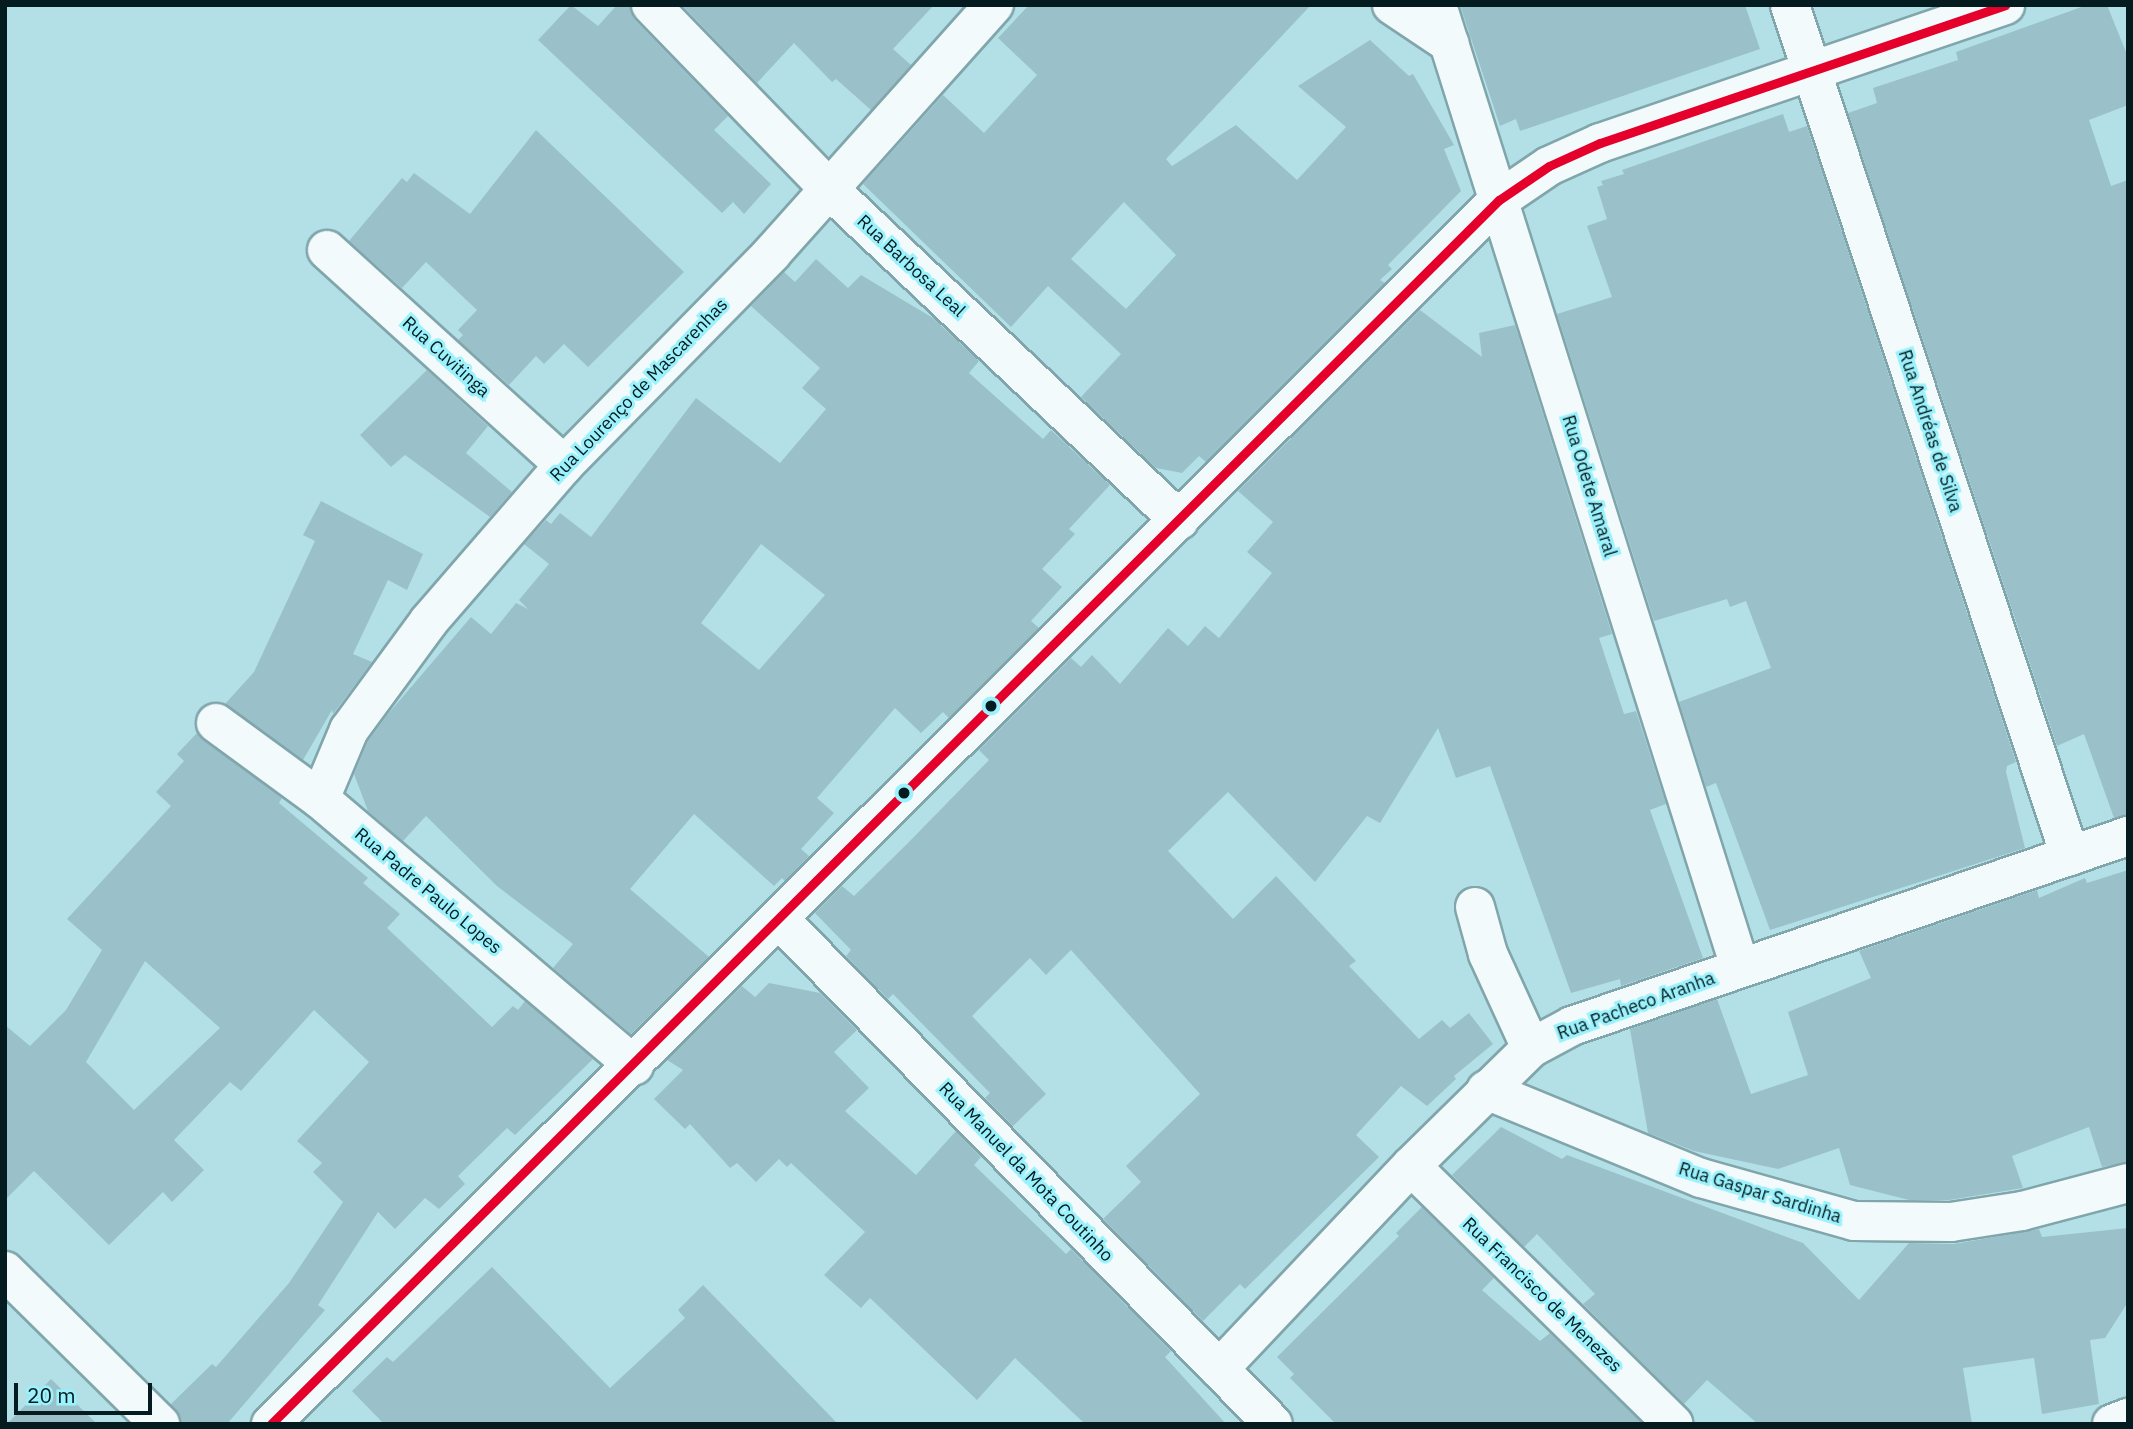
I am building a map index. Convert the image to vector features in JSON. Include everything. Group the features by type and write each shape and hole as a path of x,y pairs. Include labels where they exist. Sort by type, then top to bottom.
{"street":[{"name":"Rua Barbosa Leal","path":"651,5 829,189 1179,520"},
{"name":"Rua Lourenço de Mascarenhas","path":"320,799 349,730 429,621 564,465 829,189 994,5"},
{"path":"1392,5 1450,43"},
{"name":"Rua Odete Amaral","path":"1437,5 1740,967"},
{"name":"Rua Andréas de Silva","path":"1790,5 2070,856"},
{"path":"271,1424 1499,200 1549,166 1600,144 1813,74 2005,5"},
{"name":"Rua Cuvitinga","path":"327,250 564,465"},
{"name":"Rua Padre Paulo Lopes","path":"216,723 320,799 634,1065"},
{"name":"Rua Pacheco Aranha","path":"1219,1369 1410,1166 1531,1048 1572,1026 2128,836"},
{"path":"1475,907 1488,954 1531,1048"},
{"name":"Rua Manuel da Mota Coutinho","path":"779,919 1272,1424"},
{"name":"Rua Gaspar Sardinha","path":"1486,1090 1701,1178 1854,1221 1951,1222 2022,1212 2128,1183"},
{"name":"Rua Francisco de Menezes","path":"1410,1166 1674,1424"},
{"path":"5,1270 160,1424"},
{"path":"2112,1424 2128,1419"}],"building":[{"path":"571,5 598,26 617,5 630,5 635,20 728,116 714,130 771,184 744,214 733,202 722,213 538,40"},
{"path":"682,5 934,5 893,49 911,65 871,110 836,79 832,82 794,43 757,83"},
{"path":"1029,5 1311,5 1166,159 1172,166 1236,125 1297,180 1346,127 1298,86 1370,40 1409,76 1413,74 1454,145 1444,149 1461,191 1388,265 1392,269 1380,280 1385,283 1206,462 1199,456 1182,473 1156,468 1081,397 1121,354 1048,286 1011,327 863,184 943,95 984,133 1037,75 998,38","holes":["1124,202 1176,255 1126,309 1071,259"]},
{"path":"1460,5 1745,5 1760,49 1520,131 1516,119 1500,126"},
{"path":"2087,5 2107,5 2128,57 2128,105 2089,120 2111,186 2128,180 2128,815 2114,818 2084,734 2057,746 1848,113 1877,103 1873,88 1958,60 1956,52"},
{"path":"1783,114 1789,132 1807,126 2016,762 2007,766 2006,772 2025,848 1770,930 1716,783 1706,787 1679,702 1771,668 1746,601 1730,607 1727,599 1654,621 1557,314 1612,297 1587,226 1607,219 1597,187 1603,185 1601,181 1624,174 1622,170"},
{"path":"536,130 684,272 588,367 564,344 544,364 536,356 509,385 458,340 463,335 458,330 477,310 426,262 402,288 349,241 402,178 407,182 414,173 470,214"},
{"path":"816,259 848,288 861,275 933,318 979,361 969,373 1043,439 1051,430 1110,485 1069,529 1075,534 1042,569 1062,587 1031,621 1039,628 949,718 943,712 921,733 895,708 817,798 834,813 801,849 809,856 785,881 782,878 774,886 694,814 630,889 709,957 631,1034 553,968 573,944 497,886 426,816 403,841 368,811 354,774 368,741 388,714 471,617 491,634 516,603 528,609 519,600 549,564 524,544 546,520 551,524 560,513 591,537 696,398 780,463 826,409 802,388 820,368 751,306 784,272 795,282","holes":["761,544 825,595 759,670 701,623"]},
{"path":"1420,310 1482,357 1479,333 1515,325 1612,634 1599,638 1624,714 1636,711 1666,804 1650,810 1703,958 1621,986 1620,979 1571,993 1490,766 1456,778 1438,728 1380,823 1367,816 1315,882 1228,792 1168,851 1233,919 1276,876 1356,961 1349,966 1419,1039 1442,1020 1450,1028 1469,1013 1493,1044 1454,1076 1456,1079 1427,1106 1401,1086 1356,1135 1379,1157 1245,1289 1240,1284 1203,1321 1103,1219 1141,1182 1126,1166 1200,1094 1071,950 1046,975 1030,958 972,1016 1046,1094 1013,1126 985,1098 990,1093 893,994 888,999 846,956 851,950 815,913 842,886 854,896 908,843 989,760 979,750 1071,658 1081,667 1092,655 1120,684 1168,628 1188,646 1205,626 1219,638 1272,573 1247,552 1273,522 1238,491"},
{"path":"427,370 488,426 466,453 512,492 490,517 405,455 391,467 360,435"},
{"path":"321,501 423,554 407,590 388,580 353,654 372,662 333,714 332,710 303,760 225,704 254,672 315,541 303,535"},
{"path":"197,733 282,798 279,803 368,878 363,883 400,914 387,928 492,1027 513,1006 518,1010 525,1001 593,1059 515,1135 507,1128 458,1176 465,1184 439,1209 425,1198 395,1229 378,1212 318,1305 325,1310 227,1424 181,1424 171,1404 212,1364 216,1367 289,1283 343,1202 313,1172 322,1163 297,1141 369,1062 314,1010 241,1091 230,1082 174,1140 204,1170 172,1202 163,1192 109,1245 34,1171 5,1200 5,1025 30,1046 66,1010 102,950 67,919 171,806 156,792 184,761 177,754","holes":["145,961 220,1028 134,1110 86,1062"]},
{"path":"2128,870 2128,1162 2102,1167 2089,1127 2012,1156 2023,1188 1949,1200 1909,1200 1850,1185 1839,1148 1778,1169 1694,1151 1648,1133 1630,1029 1717,999 1751,1094 1808,1075 1788,1012 1871,978 1859,951 2037,890 2039,898 2085,878 2087,883"},
{"path":"769,983 820,993 857,1030 834,1052 869,1088 845,1111 916,1175 956,1131 981,1157 974,1165 1066,1254 1071,1249 1171,1351 1165,1357 1226,1424 1085,1424 1015,1358 977,1400 870,1298 861,1308 824,1275 865,1232 791,1163 787,1167 779,1159 756,1182 737,1163 730,1168 690,1124 685,1129 654,1099 683,1070 667,1060 742,986 755,997"},
{"path":"1501,1127 1562,1159 1567,1155 1803,1243 1859,1300 1909,1243 1954,1244 2039,1229 2042,1237 2128,1228 2128,1302 2105,1338 2090,1340 2099,1404 2042,1414 2034,1358 1963,1368 1972,1424 1758,1424 1707,1380 1684,1404 1583,1304 1595,1294 1537,1234 1524,1247 1452,1175"},
{"path":"1422,1207 1494,1278 1482,1290 1540,1341 1550,1333 1643,1424 1336,1424 1290,1378 1294,1374 1277,1357 1399,1236 1396,1233"},
{"path":"492,1267 610,1388 685,1318 678,1310 703,1285 838,1424 384,1424 352,1391 387,1357 393,1362"},
{"path":"51,1379 97,1424 7,1424"}],"transit line":[{"path":"271,1424 1499,200 1549,166 1600,143 2005,5"}]}
